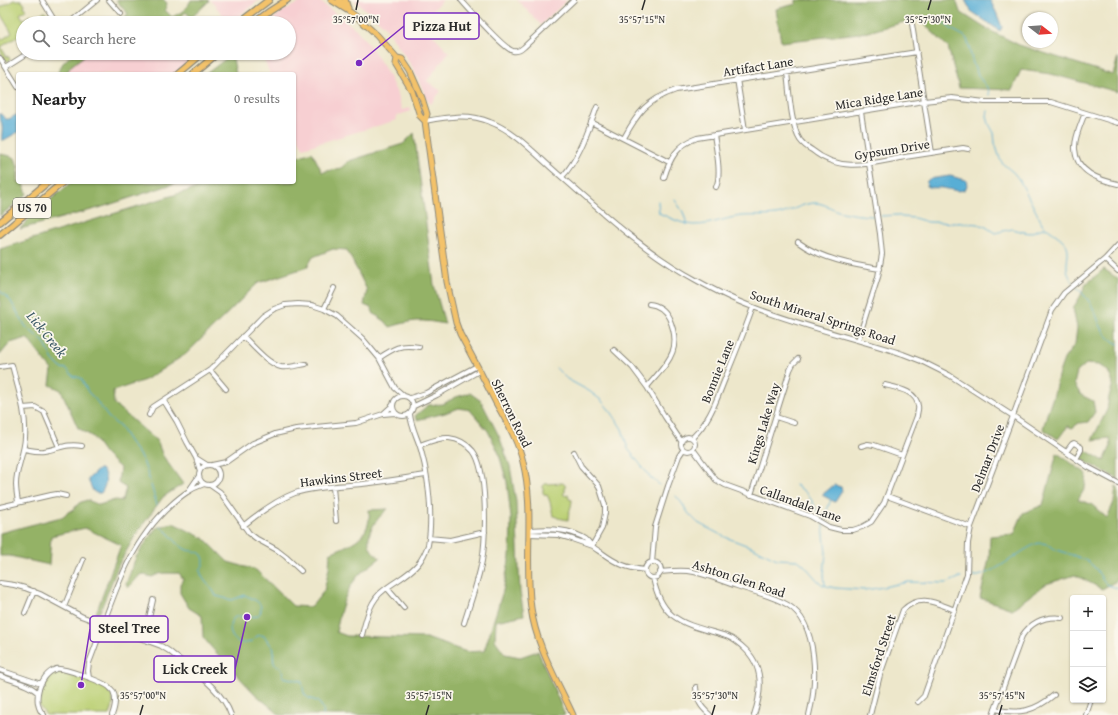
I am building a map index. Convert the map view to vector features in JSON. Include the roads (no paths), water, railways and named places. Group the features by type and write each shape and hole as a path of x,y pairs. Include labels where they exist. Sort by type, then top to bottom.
{"highway":[{"path":"248,16 269,0"},
{"path":"263,16 287,0"},
{"path":"345,0 349,10"},
{"path":"180,72 195,60"},
{"path":"195,72 210,60"},
{"name":"US 70","path":"0,222 46,184"},
{"name":"US 70","path":"0,235 61,184"}],"main road":[{"name":"Sherron Road","path":"331,0 349,10"},
{"name":"Sherron Road","path":"339,0 377,35 397,58 402,59 417,86 427,114 425,121 447,282 452,307 460,334 510,429 523,461 527,484 530,597 536,630 541,645 573,715"}],"street":[{"path":"42,0 52,16"},
{"path":"78,16 97,0"},
{"path":"109,0 121,14"},
{"path":"461,0 509,49 514,51 518,51 524,47 574,0"},
{"path":"912,24 932,153"},
{"name":"Artifact Lane","path":"624,138 635,118 644,107 664,94 676,90 737,79 916,52"},
{"path":"0,58 16,84"},
{"path":"6,67 17,60"},
{"name":"Gypsum Drive","path":"786,72 793,122 800,141 818,156 828,161 837,164 858,165 963,148 968,149"},
{"path":"737,79 745,130"},
{"name":"Mica Ridge Lane","path":"664,178 669,162 681,146 697,138 714,134 924,101 952,98 985,102 1051,102 1118,123"},
{"path":"562,177 569,170 576,158 597,107"},
{"path":"858,340 878,277 882,254 861,112"},
{"path":"1085,113 1076,140 1075,150 1080,164 1086,172 1118,184"},
{"name":"South Mineral Springs Road","path":"425,121 459,116 490,122 503,128 620,228 650,251 697,280 735,300 782,318 903,354 925,363 949,375 1076,459 1118,483"},
{"path":"591,122 669,162"},
{"path":"714,134 719,174 716,187"},
{"path":"798,242 813,251 831,258 852,264 880,269"},
{"name":"Delmar Drive","path":"918,702 924,696 967,574 968,543 971,527 1052,310 1064,293 1105,259 1118,245"},
{"path":"1105,259 1118,271"},
{"path":"324,309 334,288"},
{"path":"148,415 153,407 210,370 263,316 274,309 285,305 298,304 312,305 324,309 354,330 379,358 395,388 403,395 410,398 414,406"},
{"path":"646,387 668,361 674,351 673,328 666,313 659,307 650,304"},
{"name":"Bonnie Lane","path":"692,438 700,431 708,418 753,307"},
{"path":"243,336 263,356 274,364 282,367 306,364"},
{"path":"379,358 390,350 398,347 419,347"},
{"path":"614,350 632,367 646,387 681,441 683,450"},
{"name":"Kings Lake Way","path":"751,495 792,364 798,359"},
{"path":"0,367 12,365 23,408 26,430 24,449 17,475 16,484 18,502"},
{"path":"410,398 426,393 477,366"},
{"path":"210,370 226,389"},
{"path":"362,635 370,608 376,598 382,591 410,572 418,564 428,546 430,530 426,475 420,445 411,424 410,414 414,406 437,395 479,371"},
{"name":"Callandale Lane","path":"693,449 716,480 725,485 810,516 829,527 841,530 853,530 862,527 872,522 887,496 917,416 918,407 916,399 910,393 885,385"},
{"path":"383,414 393,405 395,399 395,388"},
{"path":"395,399 403,395"},
{"path":"79,674 85,670 89,663 122,575 132,553 147,530 162,513 190,489 199,476 200,471 196,458 186,442 178,422 164,401"},
{"path":"393,405 395,413"},
{"path":"23,408 36,407 44,412 59,447"},
{"path":"210,485 216,482 226,462 253,443 275,434 296,428 356,423 383,414 395,413 403,416 411,424"},
{"path":"403,416 410,414"},
{"path":"776,417 794,423"},
{"path":"420,445 448,438 463,443 476,455 482,477 484,494 484,545 480,572 464,623"},
{"path":"681,441 685,438 692,438 695,444 693,449 689,451 683,450"},
{"path":"1066,452 1074,443 1081,448 1076,459"},
{"path":"861,446 868,444 874,445 902,455"},
{"path":"24,449 40,452 72,445 82,446"},
{"path":"652,562 655,527 679,456 683,450"},
{"path":"574,452 581,466 599,486 605,505 602,528 592,546"},
{"path":"196,458 217,469 220,492"},
{"path":"200,471 202,468 210,465 226,462"},
{"name":"Hawkins Street","path":"243,526 282,499 295,494 323,487 380,482 426,475"},
{"path":"199,476 200,480 204,484"},
{"path":"190,489 204,484 210,485 220,492 249,533 277,550 301,572"},
{"path":"333,487 336,521"},
{"path":"0,507 57,494 66,496"},
{"path":"887,496 971,527"},
{"path":"529,532 559,529 565,530 588,540 592,546 622,566 645,570"},
{"path":"428,538 450,540 485,532"},
{"path":"64,607 83,560"},
{"path":"652,562 660,566 658,576 653,578 648,577 645,570 647,565 652,562"},
{"name":"Ashton Glen Road","path":"660,572 676,570 689,571 706,576 777,599 798,613 806,624 811,640 815,683 809,715"},
{"path":"653,578 658,596 664,607 672,615 684,622 728,637 739,643 751,655 759,671 761,684 760,696 754,715"},
{"path":"0,583 14,585 34,591 81,616 142,638 170,651 219,694 229,708 231,715"},
{"path":"387,588 404,608"},
{"path":"25,613 34,591"},
{"path":"142,638 153,600"},
{"name":"Elmsford Street","path":"870,715 880,675 903,610 909,604 922,600 955,610"},
{"path":"992,715 1018,643 1025,630 1040,620 1062,618"},
{"path":"165,673 178,658"},
{"path":"89,663 88,670 90,678"},
{"path":"44,715 38,705 38,693 47,675 59,669 90,678 111,688 115,698 112,715"},
{"path":"0,670 42,684"},
{"path":"0,676 25,685 38,693"},
{"path":"696,687 697,698 702,708 710,715"},
{"path":"995,709 1012,712 1026,711 1041,705 1054,695"},
{"path":"1086,715 1090,703"},
{"path":"114,709 118,715"}],"water":[{"path":"965,0 990,0 1002,27 1000,31 971,11"},
{"path":"0,113 6,119 16,115 16,133 4,140 2,140"},
{"path":"950,176 966,180 966,189 959,191 926,186 929,179"},
{"path":"99,469 101,469 105,475 106,481 101,493 96,493 93,491 88,480"},
{"path":"834,485 841,487 842,491 835,502 822,495"}],"waterway":[{"path":"944,23 967,39 974,66 978,76 988,89 989,95"},
{"path":"988,111 987,116 994,133 995,143 1000,159 1020,181 1043,225 1063,240 1067,246 1067,268 1069,277 1073,282"},
{"path":"675,200 683,212 687,224"},
{"path":"658,201 659,213 680,222 694,225 707,224 741,216 776,215 811,203 818,203 838,211 874,216"},
{"path":"881,216 897,215 928,222 978,224 995,233 1012,229 1029,233 1043,228 1046,229"},
{"path":"1077,287 1091,305 1104,332 1118,344"},
{"name":"Lick Creek","path":"0,291 10,300 26,327 44,342 53,360 61,368 67,369 73,376 81,378 88,392 108,417 120,427 143,461 157,505"},
{"path":"556,368 567,379 589,391 601,400 612,413 622,429 628,449 651,478 660,485"},
{"path":"795,485 805,492 814,504 821,520"},
{"path":"676,496 689,514 698,523 725,537 777,559 798,560 823,585 835,588 864,590 908,582 947,583 961,577"},
{"path":"823,523 831,499"},
{"path":"823,525 826,553 824,574 825,585"},
{"name":"Lick Creek","path":"161,527 182,547 187,550 198,552 202,555 204,561 200,570 201,574 216,596 232,600 245,595 259,603 261,608 260,613 257,616 238,616 231,622 230,631 234,639 241,643 245,643 250,642 257,636 264,636 274,649 274,663 282,669 283,677 301,681 303,691 308,698 316,701 323,708 323,715"},
{"path":"973,576 986,574 1024,550 1041,543 1086,560 1095,568 1102,580 1110,586 1118,588"}],"place":[{"name":"Pizza Hut","path":"359,63"},
{"name":"Lick Creek","path":"247,617"},
{"name":"Steel Tree","path":"81,685"}]}
